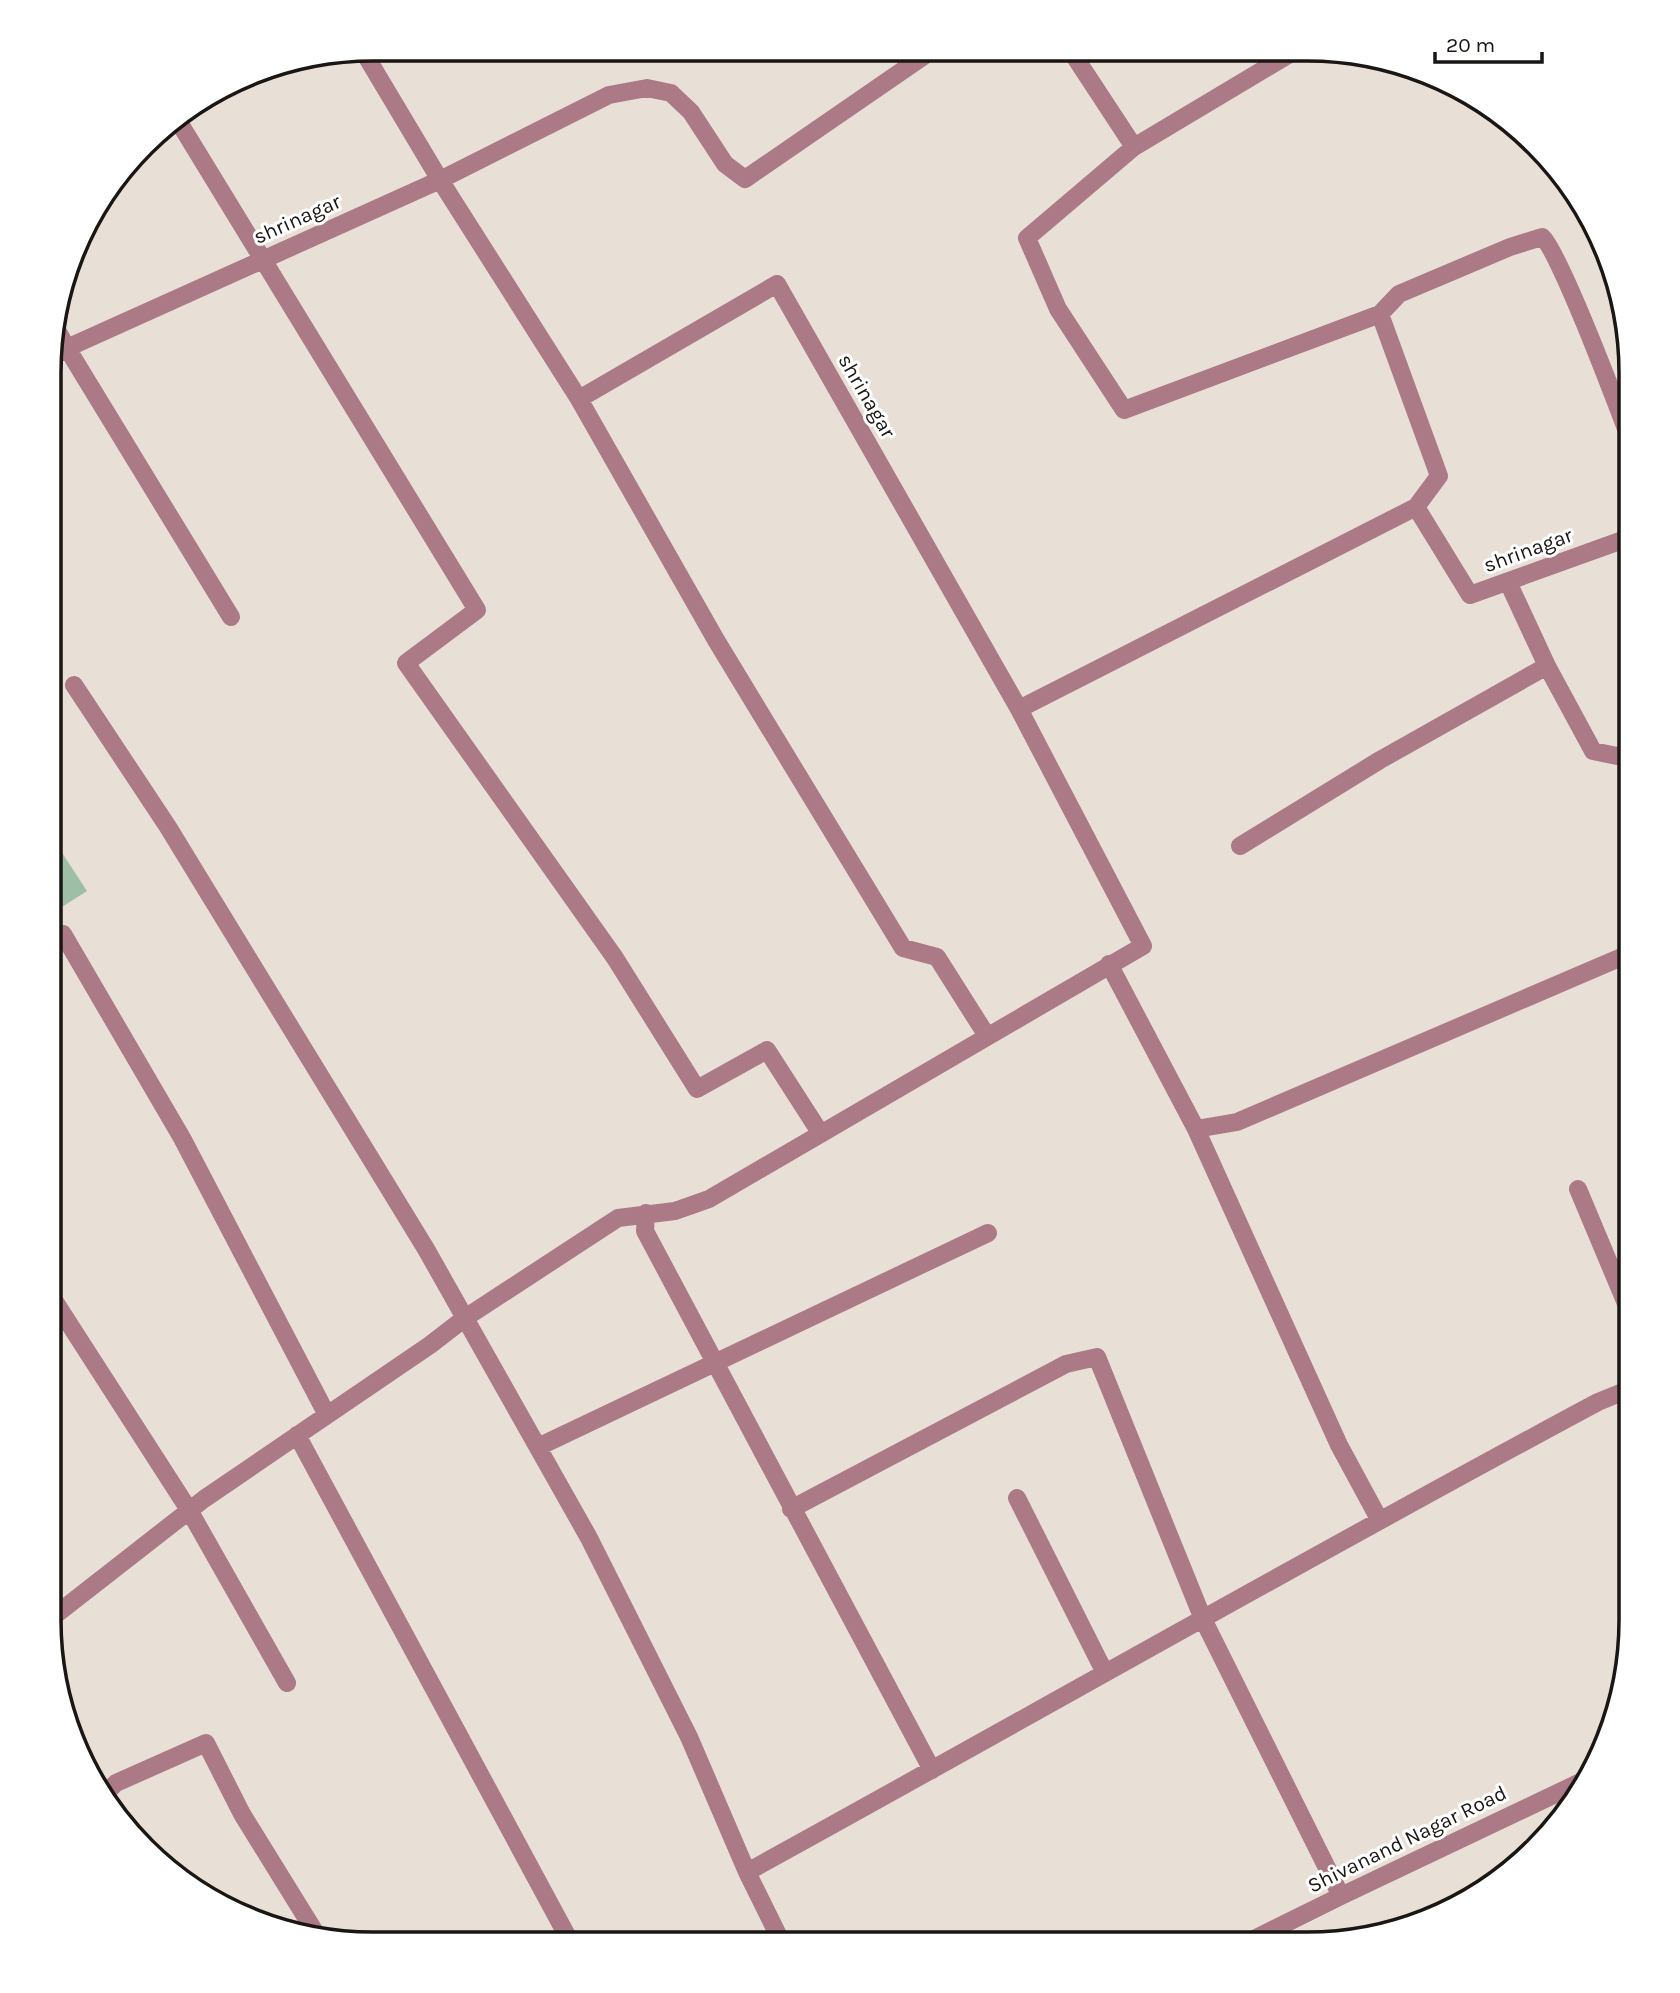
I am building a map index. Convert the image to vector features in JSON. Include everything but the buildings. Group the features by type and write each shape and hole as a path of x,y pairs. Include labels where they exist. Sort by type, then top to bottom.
{"street":[{"path":"369,61 440,180 579,399 716,640 903,948 937,957 987,1036"},
{"name":"shrinagar","path":"62,352 440,180 609,95 647,88 671,93 691,112 725,164 745,179 916,61"},
{"path":"1078,61 1134,147"},
{"path":"1278,61 1134,147 1027,238 1058,309 1124,410 1380,314 1399,294 1510,247 1542,237 1547,240 1563,275 1619,413"},
{"path":"182,127 477,610 406,663 615,958 697,1090 767,1049 821,1134"},
{"name":"shrinagar","path":"579,399 777,284 1018,709"},
{"path":"61,1611 189,1510 430,1345 465,1318 618,1218 676,1211 709,1199 1143,946 1018,709 1416,507 1439,476 1380,314"},
{"path":"62,356 231,617"},
{"name":"shrinagar","path":"1416,507 1470,595 1619,541"},
{"path":"1508,582 1547,666 1593,751 1619,756"},
{"path":"1240,846 1380,760 1547,666"},
{"path":"74,685 168,827 426,1249 538,1447 589,1538 689,1737 747,1872 777,1932"},
{"path":"63,934 182,1138 327,1415"},
{"path":"1196,1129 1237,1122 1619,958"},
{"path":"1109,964 1196,1129 1339,1445 1379,1519"},
{"path":"1578,1189 1619,1288"},
{"path":"646,1213 645,1231 932,1770"},
{"path":"538,1447 988,1233"},
{"path":"61,1311 189,1510 287,1683"},
{"path":"791,1509 1066,1364 1097,1357 1203,1619 1341,1896"},
{"path":"747,1872 1379,1519 1598,1402 1619,1393"},
{"path":"296,1435 565,1932"},
{"path":"1017,1498 1105,1674"},
{"path":"111,1788 116,1783 206,1743 242,1814 311,1926"},
{"name":"Shivanand Nagar Road","path":"1268,1932 1570,1787"}],"green space":[{"path":"61,851 87,891 61,908"}]}
